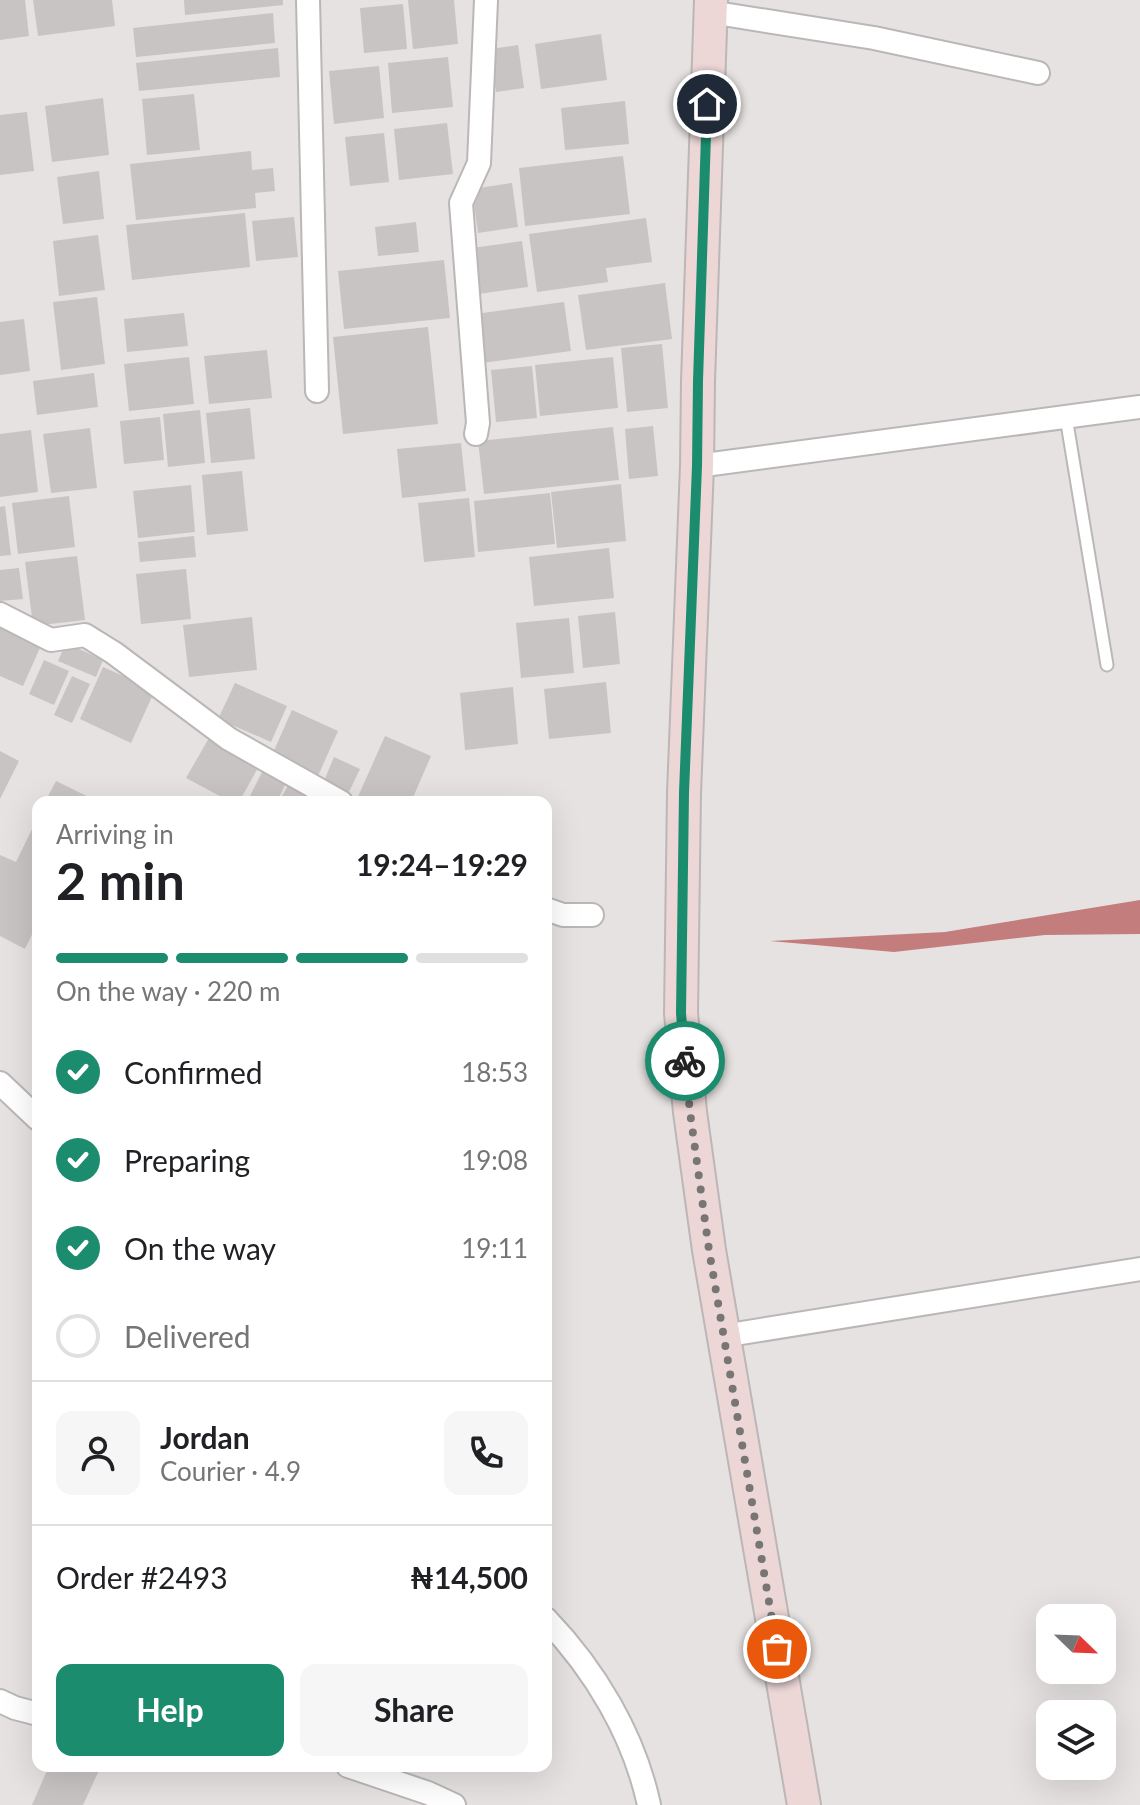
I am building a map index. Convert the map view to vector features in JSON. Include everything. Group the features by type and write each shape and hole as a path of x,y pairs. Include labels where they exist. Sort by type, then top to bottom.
{"street":[{"path":"308,0 317,391"},
{"path":"476,434 478,423 461,203 479,163 486,0"},
{"path":"804,1805 709,1250 681,1013 684,793 710,6 1038,73"},
{"path":"697,466 1140,407"},
{"path":"0,614 51,640 85,635 229,739 330,796"},
{"path":"552,911 563,915 592,915"},
{"path":"0,1083 32,1113"},
{"path":"723,1336 1140,1269"},
{"path":"552,1626 590,1670 615,1717 644,1784 649,1805"},
{"path":"0,1701 32,1712"},
{"path":"366,1772 454,1805"}],"lane":[{"path":"1066,417 1107,665"}],"shaded area":[{"path":"1140,900 1140,934 1045,935 894,952 770,941 945,932"}],"building":[{"path":"0,0 25,0 29,36 0,40"},
{"path":"33,0 112,0 115,26 38,36"},
{"path":"184,0 283,0 283,5 185,15"},
{"path":"408,0 454,0 458,44 413,49"},
{"path":"403,4 407,49 364,53 360,8"},
{"path":"273,13 275,43 136,57 133,28"},
{"path":"601,34 607,80 541,89 535,44"},
{"path":"518,45 524,88 496,92 490,49"},
{"path":"278,48 280,77 139,91 136,63"},
{"path":"448,57 453,107 392,113 388,63"},
{"path":"379,66 384,118 334,124 329,71"},
{"path":"194,94 200,150 147,155 142,99"},
{"path":"103,98 109,155 52,162 45,106"},
{"path":"625,101 629,144 565,150 561,108"},
{"path":"27,112 34,171 0,175 0,115"},
{"path":"447,123 453,174 399,180 394,129"},
{"path":"384,133 389,182 350,186 345,137"},
{"path":"251,151 252,170 273,168 275,191 255,193 256,208 136,220 130,164"},
{"path":"623,156 630,214 525,226 519,168"},
{"path":"99,171 104,219 63,224 57,177"},
{"path":"512,183 518,227 478,233 472,189"},
{"path":"245,213 250,267 132,280 126,225"},
{"path":"294,217 298,257 256,261 252,221"},
{"path":"646,218 652,262 606,268 608,282 537,292 529,234"},
{"path":"416,222 419,252 378,256 375,227"},
{"path":"98,235 105,290 59,296 53,241"},
{"path":"522,241 528,287 471,295 465,249"},
{"path":"444,260 450,318 344,329 338,271"},
{"path":"665,283 672,339 586,350 578,295"},
{"path":"97,297 105,364 61,370 53,302"},
{"path":"564,302 571,351 474,364 468,315"},
{"path":"184,313 188,346 127,352 124,319"},
{"path":"24,319 30,371 0,375 0,322"},
{"path":"428,327 438,424 343,434 333,337"},
{"path":"662,344 668,408 627,412 621,348"},
{"path":"267,350 272,398 209,404 204,356"},
{"path":"189,357 194,404 129,411 124,364"},
{"path":"613,357 618,408 540,416 535,365"},
{"path":"532,366 537,418 496,422 491,370"},
{"path":"94,373 98,407 37,415 33,381"},
{"path":"250,408 255,459 211,463 206,413"},
{"path":"200,410 205,463 168,467 163,414"},
{"path":"160,417 164,460 124,464 120,421"},
{"path":"653,426 658,476 629,479 625,429"},
{"path":"613,427 619,480 484,494 478,441"},
{"path":"90,428 97,488 51,493 43,434"},
{"path":"31,430 38,492 0,497 0,434"},
{"path":"461,443 466,491 402,498 397,449"},
{"path":"242,471 248,531 207,535 202,475"},
{"path":"621,484 626,541 557,548 551,492"},
{"path":"191,485 195,532 138,538 133,491"},
{"path":"550,493 555,544 478,552 474,501"},
{"path":"69,496 75,547 18,554 12,503"},
{"path":"469,498 475,557 424,562 418,503"},
{"path":"5,506 11,555 0,556 0,507"},
{"path":"194,536 196,557 140,562 138,542"},
{"path":"609,548 614,598 534,606 529,557"},
{"path":"77,556 85,620 33,626 25,562"},
{"path":"19,568 23,599 0,601 0,570"},
{"path":"186,569 191,619 141,624 136,574"},
{"path":"615,612 620,664 583,668 578,616"},
{"path":"252,617 257,670 189,677 183,625"},
{"path":"569,618 574,673 521,678 516,623"},
{"path":"0,622 43,641 23,686 0,676"},
{"path":"66,643 103,660 96,677 58,661"},
{"path":"44,660 69,671 54,705 29,694"},
{"path":"103,667 155,690 131,743 80,719"},
{"path":"72,676 90,684 72,723 54,715"},
{"path":"606,682 611,733 549,739 544,689"},
{"path":"235,683 287,706 271,742 218,719"},
{"path":"513,687 518,744 465,750 460,693"},
{"path":"292,710 338,731 318,776 272,755"},
{"path":"385,736 431,756 414,796 358,796"},
{"path":"209,738 259,766 242,796 220,796 186,778"},
{"path":"0,751 19,761 0,799"},
{"path":"334,757 360,769 349,792 324,781"},
{"path":"265,766 288,778 280,796 250,796"},
{"path":"292,779 316,792 314,796 282,796"},
{"path":"56,781 87,796 48,796"},
{"path":"32,829 32,934 25,949 0,936 0,855 16,862"},
{"path":"46,1772 98,1772 83,1805 32,1805"}],"way so far":[{"path":"685,1061 709,1250 777,1649"}],"route":[{"path":"685,1061 681,1013 684,793 707,104"}]}
